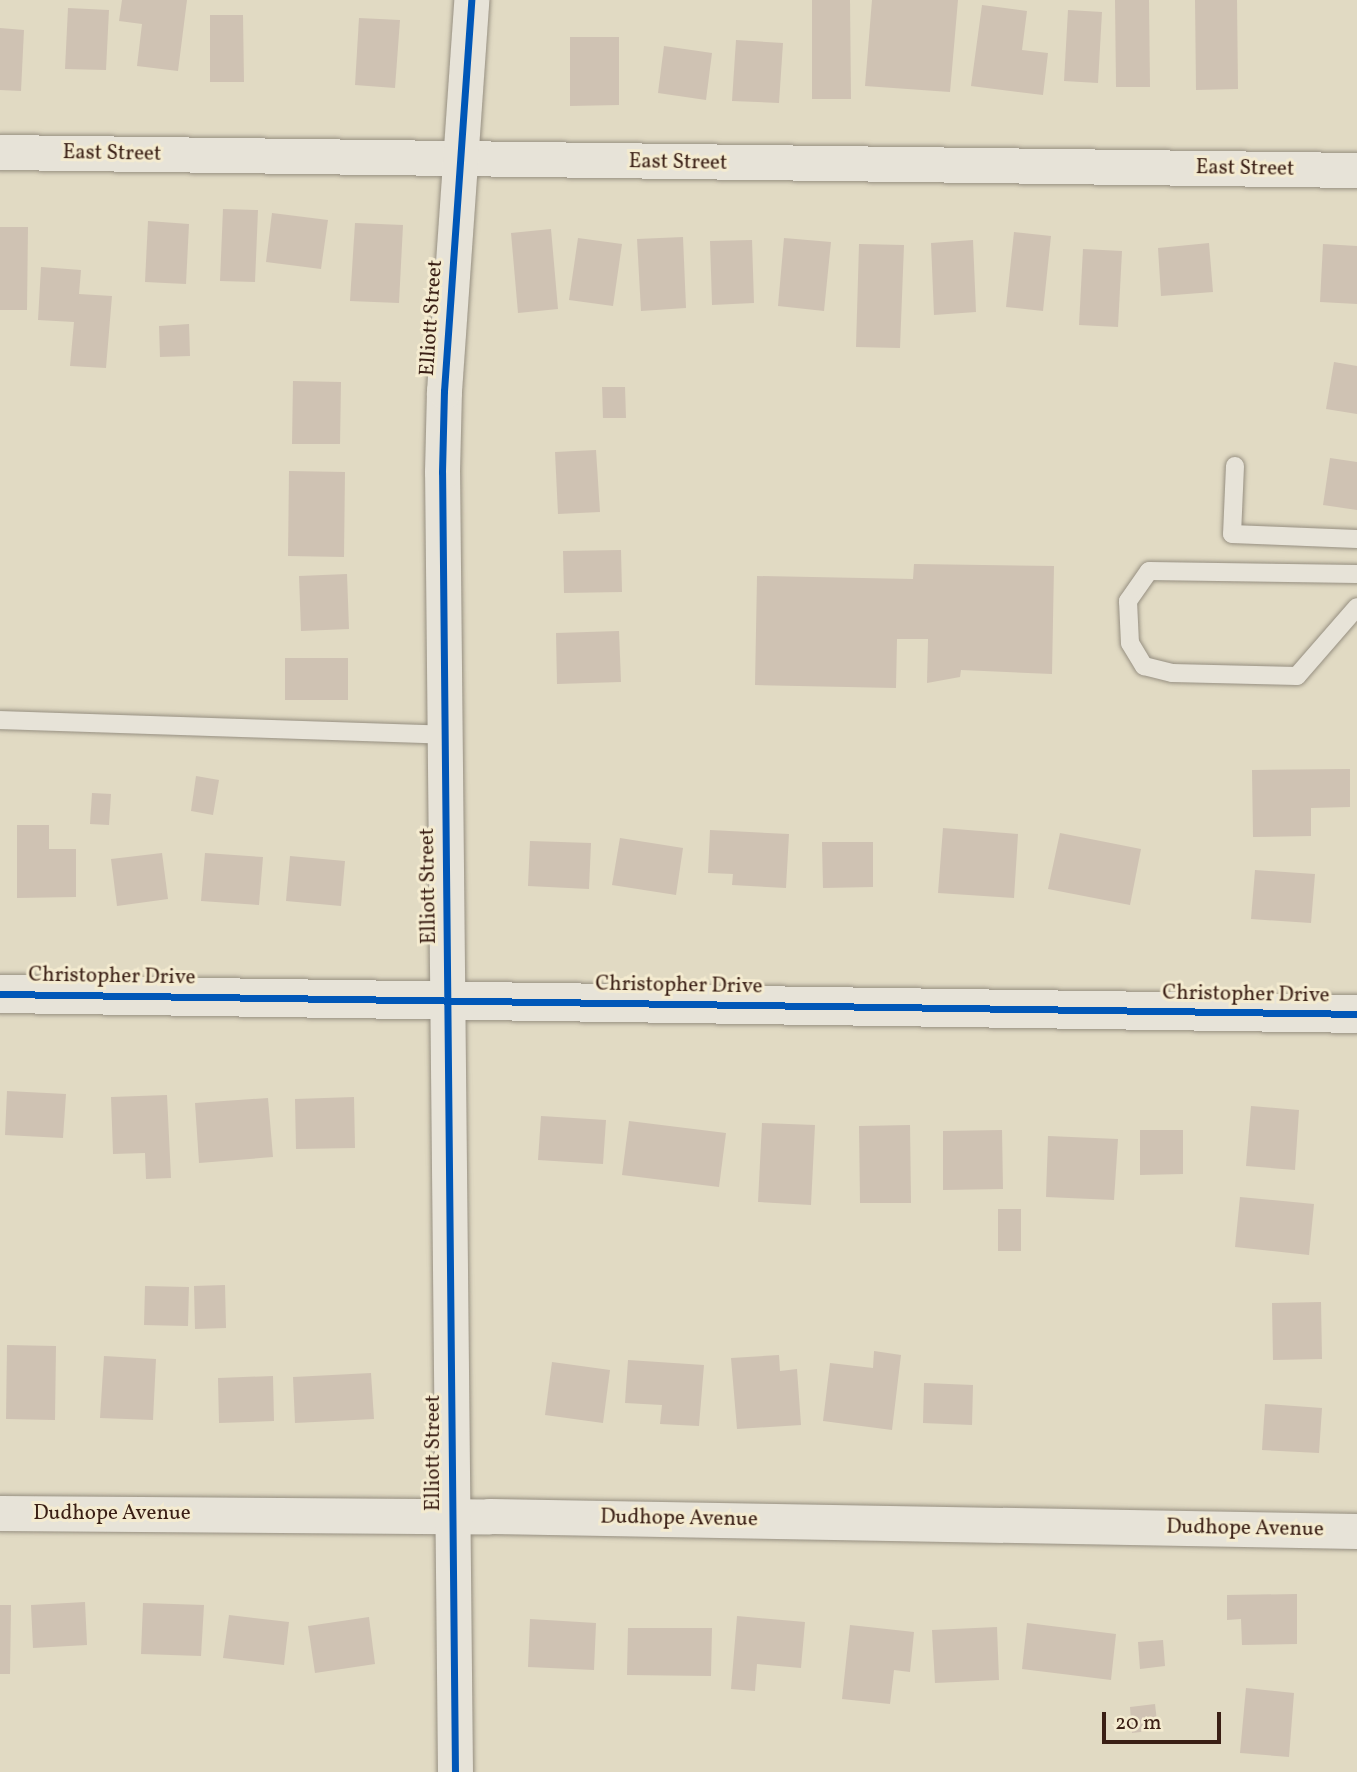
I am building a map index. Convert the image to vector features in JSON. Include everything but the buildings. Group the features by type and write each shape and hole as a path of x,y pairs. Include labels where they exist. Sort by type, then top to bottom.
{"street":[{"name":"Elliott Street","path":"455,1772 442,472 459,160 471,0"},
{"name":"East Street","path":"0,152 1357,170"},
{"name":"Christopher Drive","path":"0,993 1357,1014"},
{"name":"Dudhope Avenue","path":"0,1513 451,1515 1357,1531"}],"lane":[{"path":"1235,466 1232,534 1357,540"},
{"path":"1357,574 1149,570 1128,601 1130,643 1144,666 1172,673 1297,676 1357,607"},
{"path":"0,720 445,735"}],"cycle path":[{"path":"455,1772 442,472 444,391 471,0"},
{"path":"0,994 1357,1014"}]}
